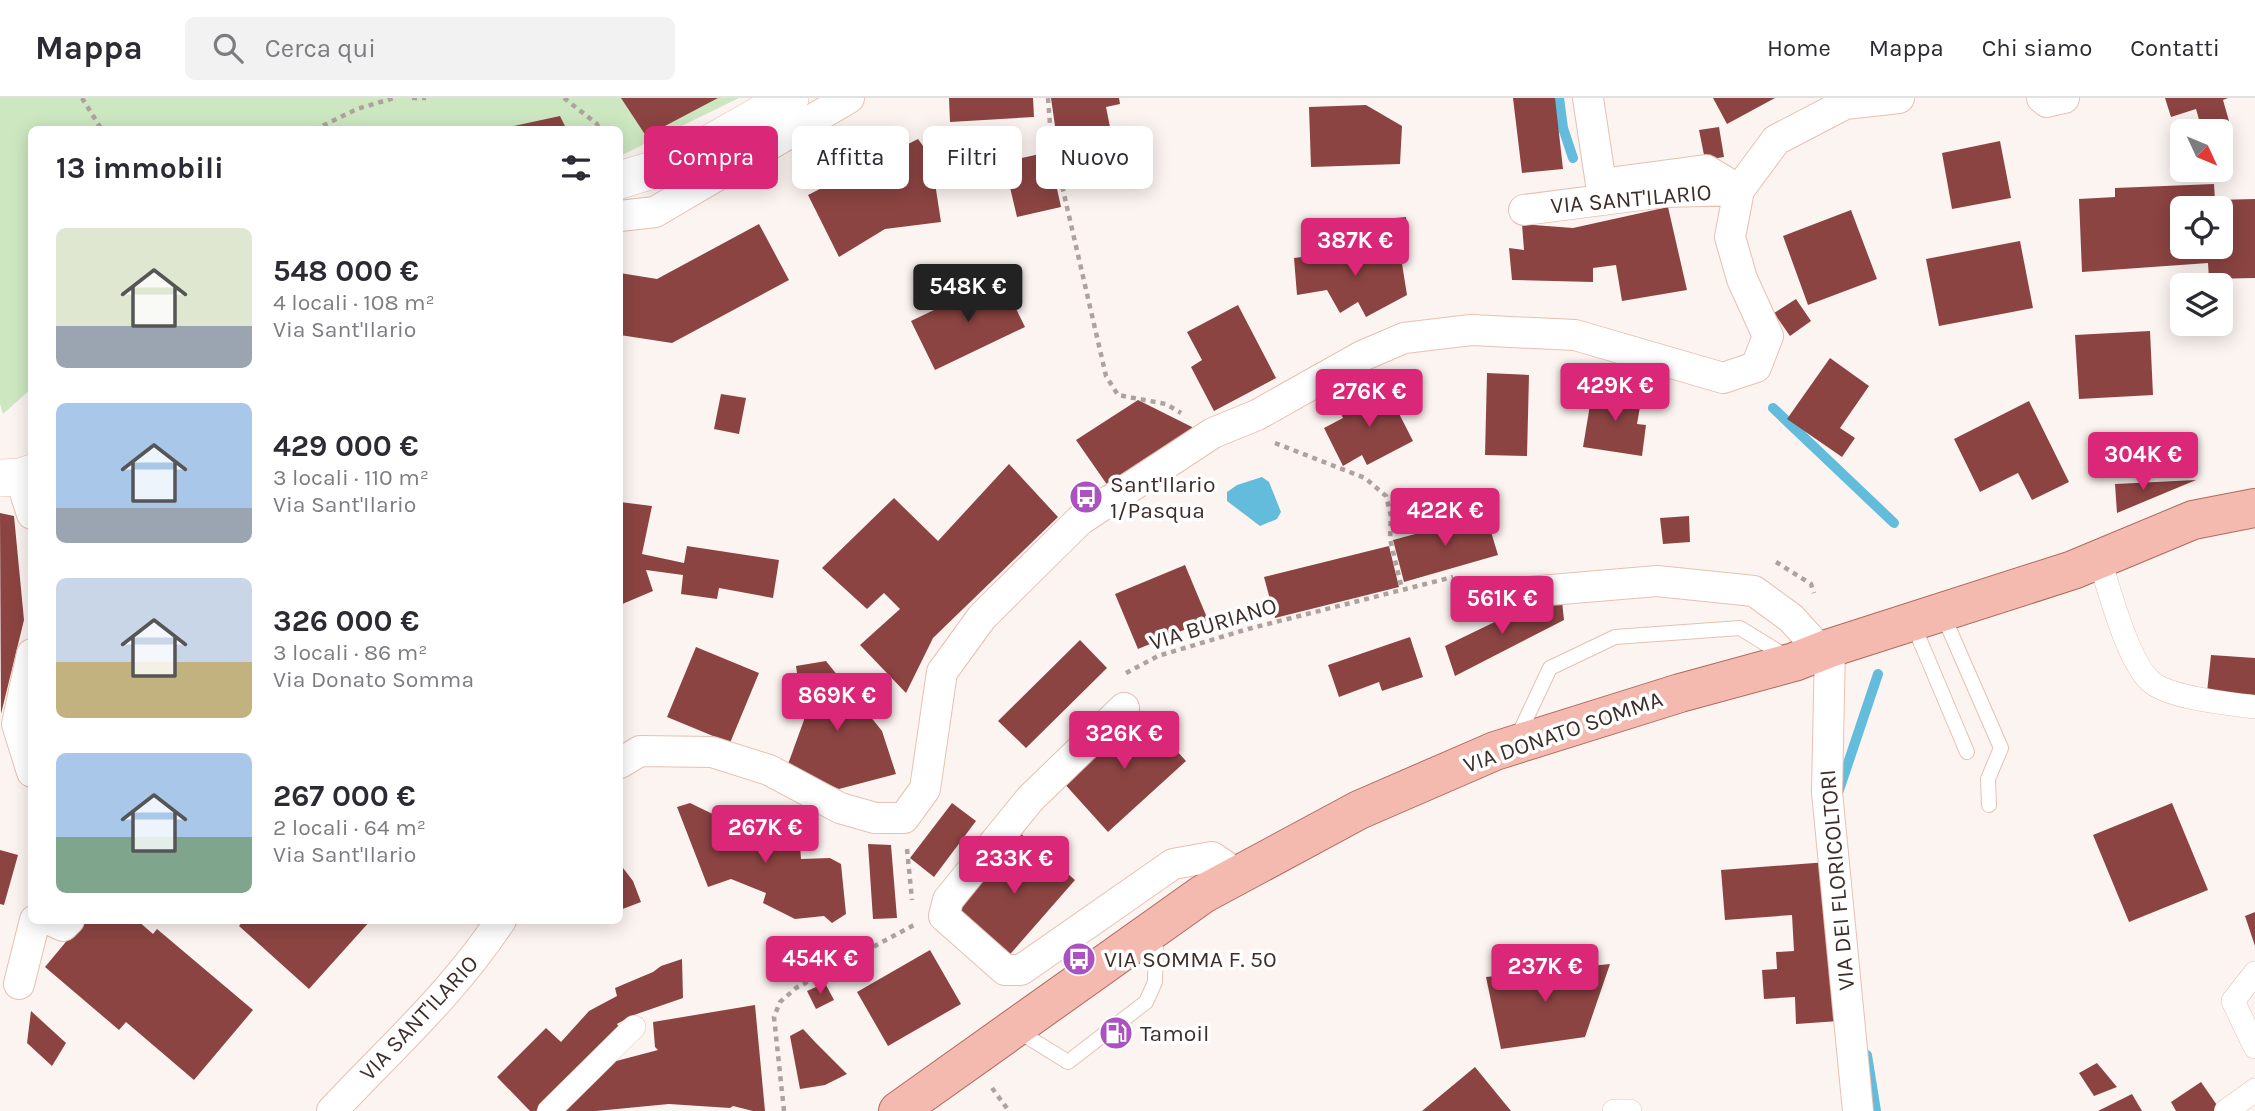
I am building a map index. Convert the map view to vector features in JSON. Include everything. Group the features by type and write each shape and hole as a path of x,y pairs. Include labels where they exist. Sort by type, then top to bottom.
{"main road":[{"name":"VIA DONATO SOMMA","path":"898,1111 1203,894 1359,810 1514,745 1815,654 2099,561 2193,520 2255,508"}],"street":[{"path":"623,179 675,163 790,98"},
{"path":"623,216 655,212 849,98"},
{"name":"VIA SANT'ILARIO","path":"1588,98 1601,184 1706,170 1739,190"},
{"name":"VIA SANT'ILARIO","path":"904,818 925,789 942,671 982,617 1080,520 1213,433 1257,415 1362,356 1404,338 1471,330 1575,335 1723,378 1756,367 1768,336 1742,279 1730,237 1739,190 1776,140 1845,104 1899,98"},
{"path":"2042,98 2047,102 2064,98"},
{"name":"VIA SANT'ILARIO","path":"1524,210 1664,192 1739,190"},
{"path":"17,476 28,504"},
{"path":"2099,561 2129,647 2151,682 2185,697 2255,707"},
{"path":"1480,596 1657,581 1754,591 1791,618 1815,654"},
{"name":"VIA DEI FLORICOLTORI","path":"1815,654 1857,1111"},
{"path":"28,673 17,724 28,759"},
{"path":"1124,708 1030,799 948,900 944,916 1005,970 1021,970 1173,864 1212,857 1238,874"},
{"path":"623,761 640,751 712,752 769,770 840,808 875,818 904,818"},
{"path":"19,984 34,924"},
{"name":"VIA SANT'ILARIO","path":"332,1111 429,1011 474,960 498,924"},
{"path":"2255,973 2233,1001 2255,1047"},
{"path":"549,1111 634,1027"},
{"path":"2226,1111 2255,1090"},
{"path":"1614,1111 1630,1111"}],"lane":[{"path":"1927,617 1967,752"},
{"path":"1927,617 2001,748 1988,779 1989,805"},
{"path":"1514,745 1550,668 1615,637 1740,628 1815,654"},
{"path":"1013,1028 1068,1062 1146,1002 1154,982 1156,927"}],"path":[{"path":"82,98 100,126"},
{"path":"322,126 358,108 394,98"},
{"path":"412,98 426,98"},
{"path":"564,98 598,126"},
{"path":"1048,98 1051,138 1106,376 1118,395 1166,404 1213,433"},
{"path":"1264,446 1273,443 1365,478 1386,496 1391,516 1390,539 1402,589"},
{"path":"1775,561 1811,584"},
{"name":"VIA BURIANO","path":"1125,673 1158,656 1248,629 1454,577"},
{"path":"904,818 914,925"},
{"path":"784,1111 774,1017 780,1002 796,988 914,925 920,916"}],"green space":[{"path":"0,98 739,98 682,126 644,126 644,144 623,155 623,126 28,126 28,392 3,414 0,404"}],"water":[{"path":"1262,477 1269,482 1281,512 1277,519 1260,526 1227,501 1227,492 1237,485"}],"building":[{"path":"621,98 718,98 665,126 644,126 644,133"},
{"path":"949,98 1033,98 1034,117 950,122"},
{"path":"1051,98 1119,98 1120,104 1106,107 1110,126 1055,126"},
{"path":"1513,98 1555,98 1563,169 1522,173"},
{"path":"1713,98 1775,98 1727,124"},
{"path":"2165,98 2228,98 2223,100 2228,119 2199,119 2196,109 2171,117"},
{"path":"1366,105 1402,126 1400,164 1311,167 1309,107"},
{"path":"560,116 565,126 514,126"},
{"path":"1719,127 1724,157 1705,160 1699,130"},
{"path":"918,139 923,146 923,189 936,189 941,222 885,229 839,257 808,195 820,189 909,189 909,144"},
{"path":"2000,141 2011,198 1952,209 1942,153"},
{"path":"1036,155 1036,189 1057,189 1061,207 1017,217 1010,189 1022,189 1022,158"},
{"path":"2214,184 2215,196 2170,196 2170,259 2233,259 2233,200 2255,199 2255,278 2233,278 2233,273 2209,273 2208,263 2082,272 2079,199 2115,197 2115,188"},
{"path":"1668,207 1687,290 1622,301 1616,265 1593,268 1593,282 1512,280 1509,248 1524,250 1522,224 1573,228"},
{"path":"1851,210 1877,279 1808,305 1783,236"},
{"path":"1406,217 1409,241 1387,243 1384,219"},
{"path":"1352,221 1355,247 1310,251 1306,225"},
{"path":"759,224 789,280 672,343 623,335 623,273 657,279"},
{"path":"2020,241 2033,308 1939,326 1926,259"},
{"path":"1399,245 1407,295 1366,317 1358,302 1340,313 1327,290 1297,295 1294,258"},
{"path":"1001,278 1025,327 935,370 911,321"},
{"path":"1796,299 1811,321 1790,336 1774,313"},
{"path":"1238,305 1276,378 1214,411 1191,367 1202,360 1187,332"},
{"path":"2150,331 2153,395 2079,399 2075,335"},
{"path":"1830,358 1869,386 1840,428 1855,438 1842,457 1787,419"},
{"path":"1487,373 1529,375 1527,456 1485,455"},
{"path":"1385,386 1413,441 1367,465 1362,455 1343,466 1324,428 1343,418 1339,410"},
{"path":"1593,387 1642,395 1637,424 1646,425 1642,456 1583,447"},
{"path":"721,394 746,398 739,434 714,429"},
{"path":"1138,400 1192,427 1192,436 1108,486 1076,440"},
{"path":"2029,401 2069,482 2032,500 2018,473 1980,492 1954,439"},
{"path":"1009,464 1058,517 933,638 906,693 860,645 900,609 884,593 867,609 822,568 894,498 938,541"},
{"path":"2196,480 2117,513 2115,484"},
{"path":"623,502 652,506 642,554 684,563 687,546 779,560 773,598 719,588 717,599 681,594 683,575 646,570 653,591 623,604"},
{"path":"0,513 14,516 24,620 1,714"},
{"path":"1486,515 1498,555 1404,582 1393,540"},
{"path":"1689,516 1690,542 1663,544 1660,518"},
{"path":"1389,546 1399,587 1275,618 1264,577"},
{"path":"1185,565 1208,620 1138,649 1115,594"},
{"path":"1562,601 1564,620 1455,676 1445,646 1507,616"},
{"path":"1410,637 1423,677 1382,691 1379,682 1339,697 1328,665"},
{"path":"1080,640 1107,668 1026,748 998,721"},
{"path":"696,647 759,673 730,743 667,717"},
{"path":"2211,655 2255,658 2255,697 2207,692"},
{"path":"826,661 882,731 896,774 839,789 787,767 804,720 796,666"},
{"path":"1139,710 1186,761 1108,832 1062,781"},
{"path":"690,803 725,820 731,812 800,844 801,859 830,858 841,864 846,914 832,923 824,916 795,919 763,903 766,893 731,879 708,887 677,807"},
{"path":"952,803 976,821 934,877 910,858"},
{"path":"2172,803 2208,890 2129,922 2093,835"},
{"path":"1020,833 1075,880 1006,959 953,914"},
{"path":"868,844 891,845 897,918 873,919"},
{"path":"0,850 18,855 4,905 0,904"},
{"path":"1828,862 1839,1021 1796,1024 1795,997 1764,999 1762,970 1777,969 1776,952 1794,951 1792,915 1725,920 1721,870"},
{"path":"623,868 633,881 641,902 623,909"},
{"path":"2255,912 2255,946 2245,916"},
{"path":"81,924 142,924 153,934 157,929 253,1010 194,1080 126,1022 119,1030 45,967"},
{"path":"241,924 367,924 309,989 239,926"},
{"path":"930,950 961,1004 888,1046 857,992"},
{"path":"682,959 683,998 631,1016 617,1024 622,1032 536,1111 530,1111 497,1077 546,1028 561,1042 589,1011 617,996 615,988"},
{"path":"1610,964 1585,1037 1501,1049 1486,977"},
{"path":"825,983 834,1000 816,1009 807,991"},
{"path":"755,1005 765,1111 733,1106 669,1104 596,1111 562,1111 605,1064 658,1050 655,1047 653,1022"},
{"path":"31,1011 66,1043 52,1066 27,1043"},
{"path":"803,1029 847,1074 825,1085 800,1089 790,1036"},
{"path":"2097,1063 2117,1087 2094,1096 2079,1073"},
{"path":"1475,1067 1511,1111 1422,1111"},
{"path":"2201,1082 2219,1108 2214,1111 2176,1111 2171,1102"},
{"path":"2132,1094 2142,1111 2098,1111"}],"waterway":[{"path":"1559,98 1563,128 1573,158"},
{"path":"1773,408 1894,523"},
{"path":"1838,793 1878,674"},
{"path":"1867,1055 1876,1111"}],"place":[{"name":"Sant'Ilario 1/Pasqua","path":"1086,497"},
{"name":"VIA SOMMA F. 50","path":"1079,959"},
{"name":"Tamoil","path":"1116,1033"}]}
